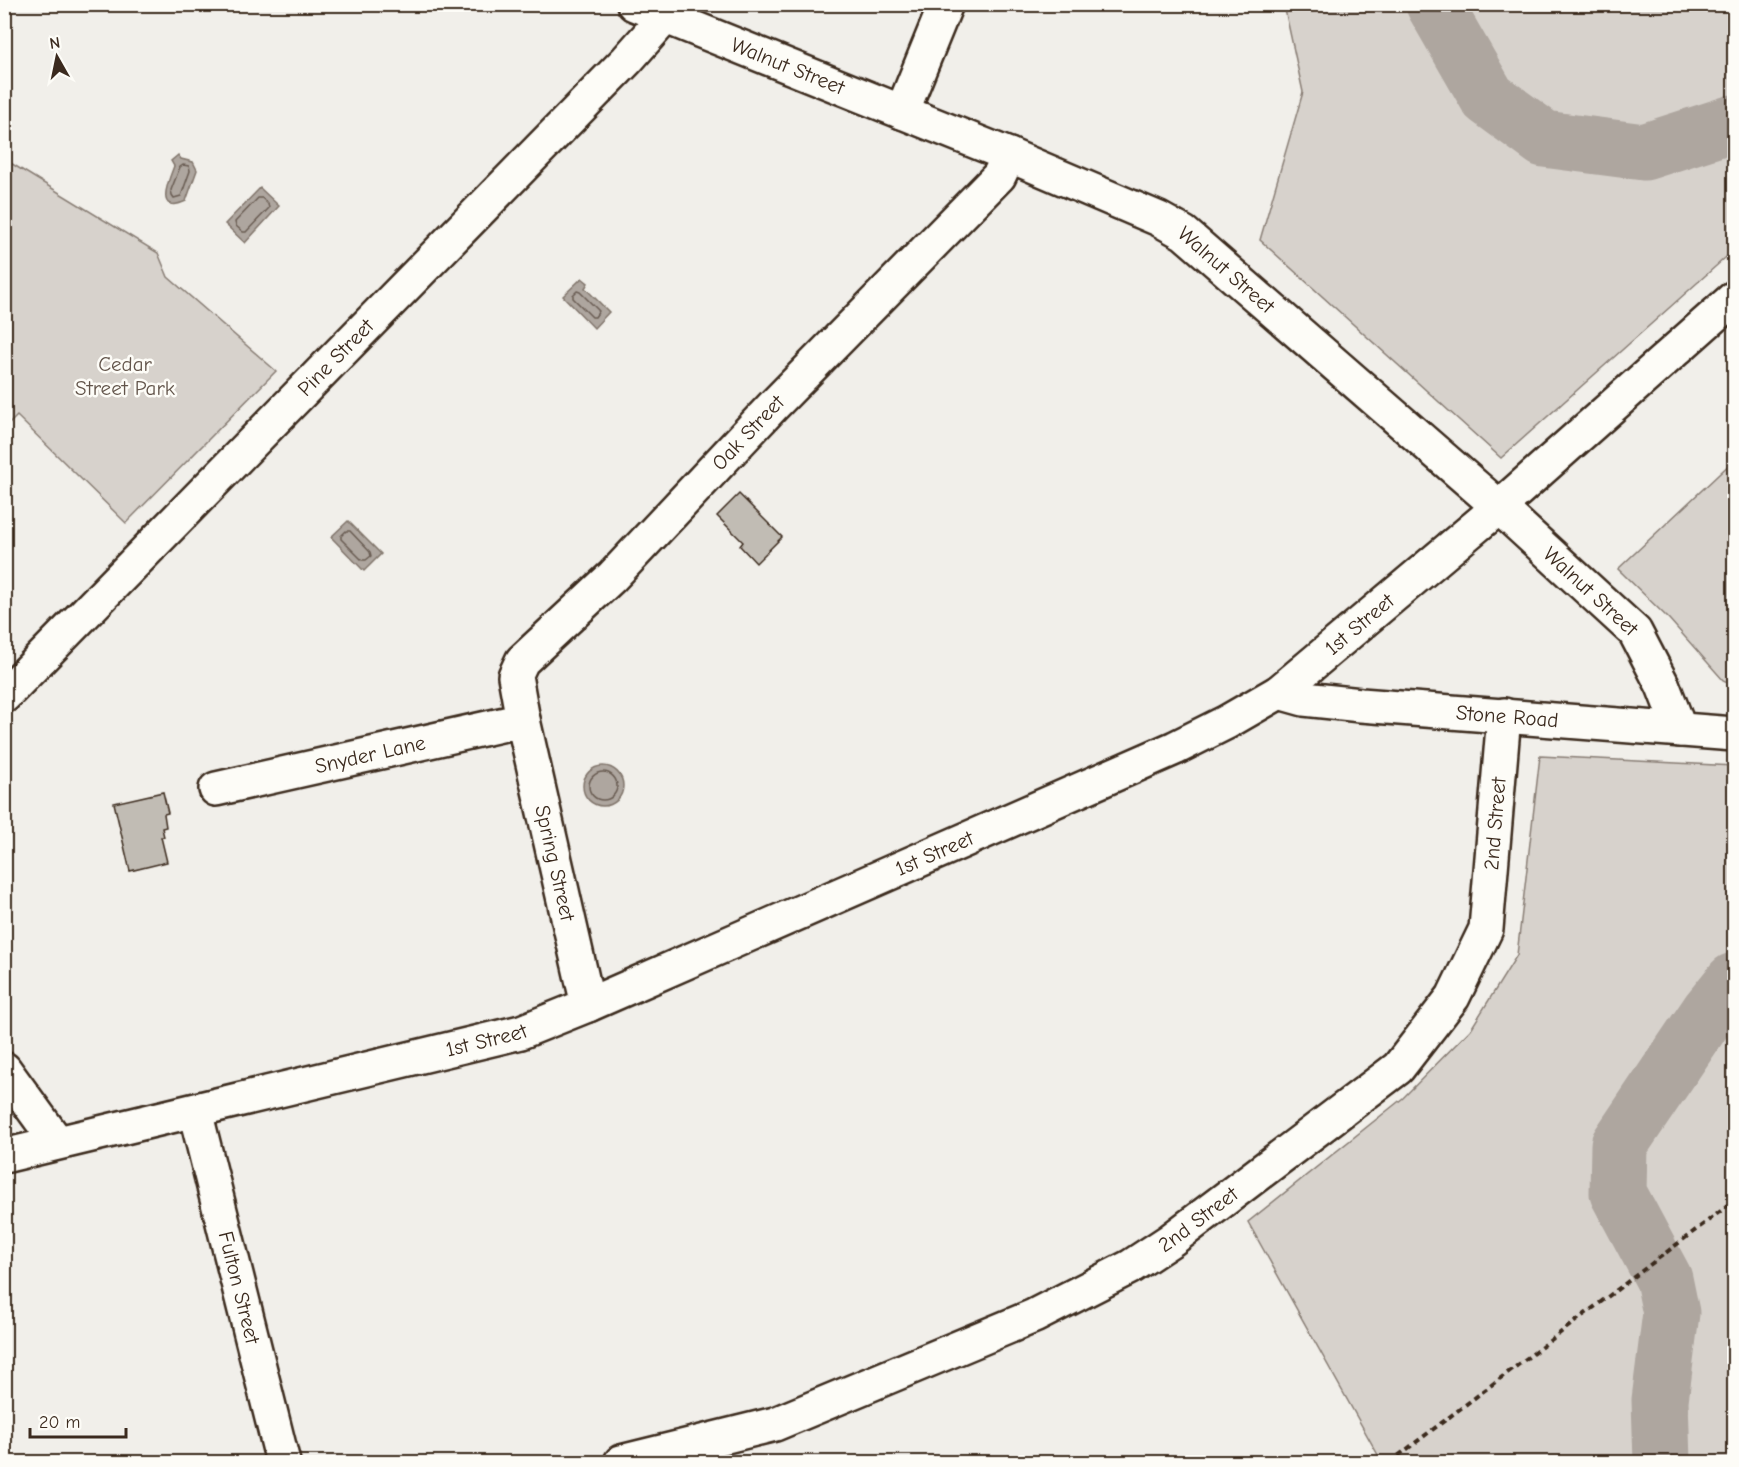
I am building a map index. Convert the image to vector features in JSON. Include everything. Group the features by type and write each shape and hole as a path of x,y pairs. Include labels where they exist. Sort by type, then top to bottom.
{"street":[{"name":"Walnut Street","path":"634,4 1009,155 1159,219 1185,233 1499,507 1635,632 1663,686 1680,730"},
{"path":"902,112 946,4"},
{"name":"Pine Street","path":"4,696 627,60 665,17"},
{"name":"Oak Street","path":"523,720 515,676 522,661 612,577 773,406 999,176 1009,155"},
{"name":"1st Street","path":"4,1156 521,1032 588,1005 1175,748 1279,692 1499,507 1734,298"},
{"name":"Stone Road","path":"1279,692 1304,699 1361,705 1734,734"},
{"name":"2nd Street","path":"621,1462 775,1424 1034,1316 1130,1267 1172,1240 1398,1068 1453,997 1486,929 1504,715"},
{"name":"Snyder Lane","path":"216,789 523,720"},
{"name":"Spring Street","path":"523,720 588,1005"},
{"path":"4,1069 57,1142"},
{"name":"Fulton Street","path":"195,1111 283,1462"}],"path":[{"path":"1390,1462 1734,1201"}],"green space":[{"path":"1284,5 1734,5 1734,250 1501,458 1260,240 1303,92"},
{"name":"Cedar Street Park","path":"4,159 158,253 168,277 276,371 126,523 17,416 5,428"},
{"path":"1734,460 1734,685 1723,680 1669,619 1618,569"},
{"path":"1540,756 1734,766 1734,1462 1382,1462 1248,1222 1403,1098 1471,1029 1517,955"}],"water":[{"path":"178,155 181,159 193,162 197,170 186,201 170,204 166,200 166,194 174,166 171,161"},
{"path":"260,188 279,206 245,243 225,224"},
{"path":"582,278 588,283 585,288 609,312 594,328 563,296"},
{"path":"348,521 381,554 364,571 331,537"},
{"path":"603,766 611,767 617,772 622,778 622,794 617,800 611,805 603,806 595,805 589,800 584,794 583,786 584,778 589,772 595,767"}],"building":[{"path":"739,494 782,537 756,563 740,546 743,542 717,516"},
{"path":"163,792 168,813 164,814 166,827 162,828 164,837 161,837 167,862 130,871 114,803"}],"waterway":[{"path":"1434,4 1488,98 1544,139 1644,152 1734,123"},
{"path":"1662,1462 1660,1400 1671,1313 1664,1279 1618,1193 1619,1145 1709,1012 1734,981"}]}
